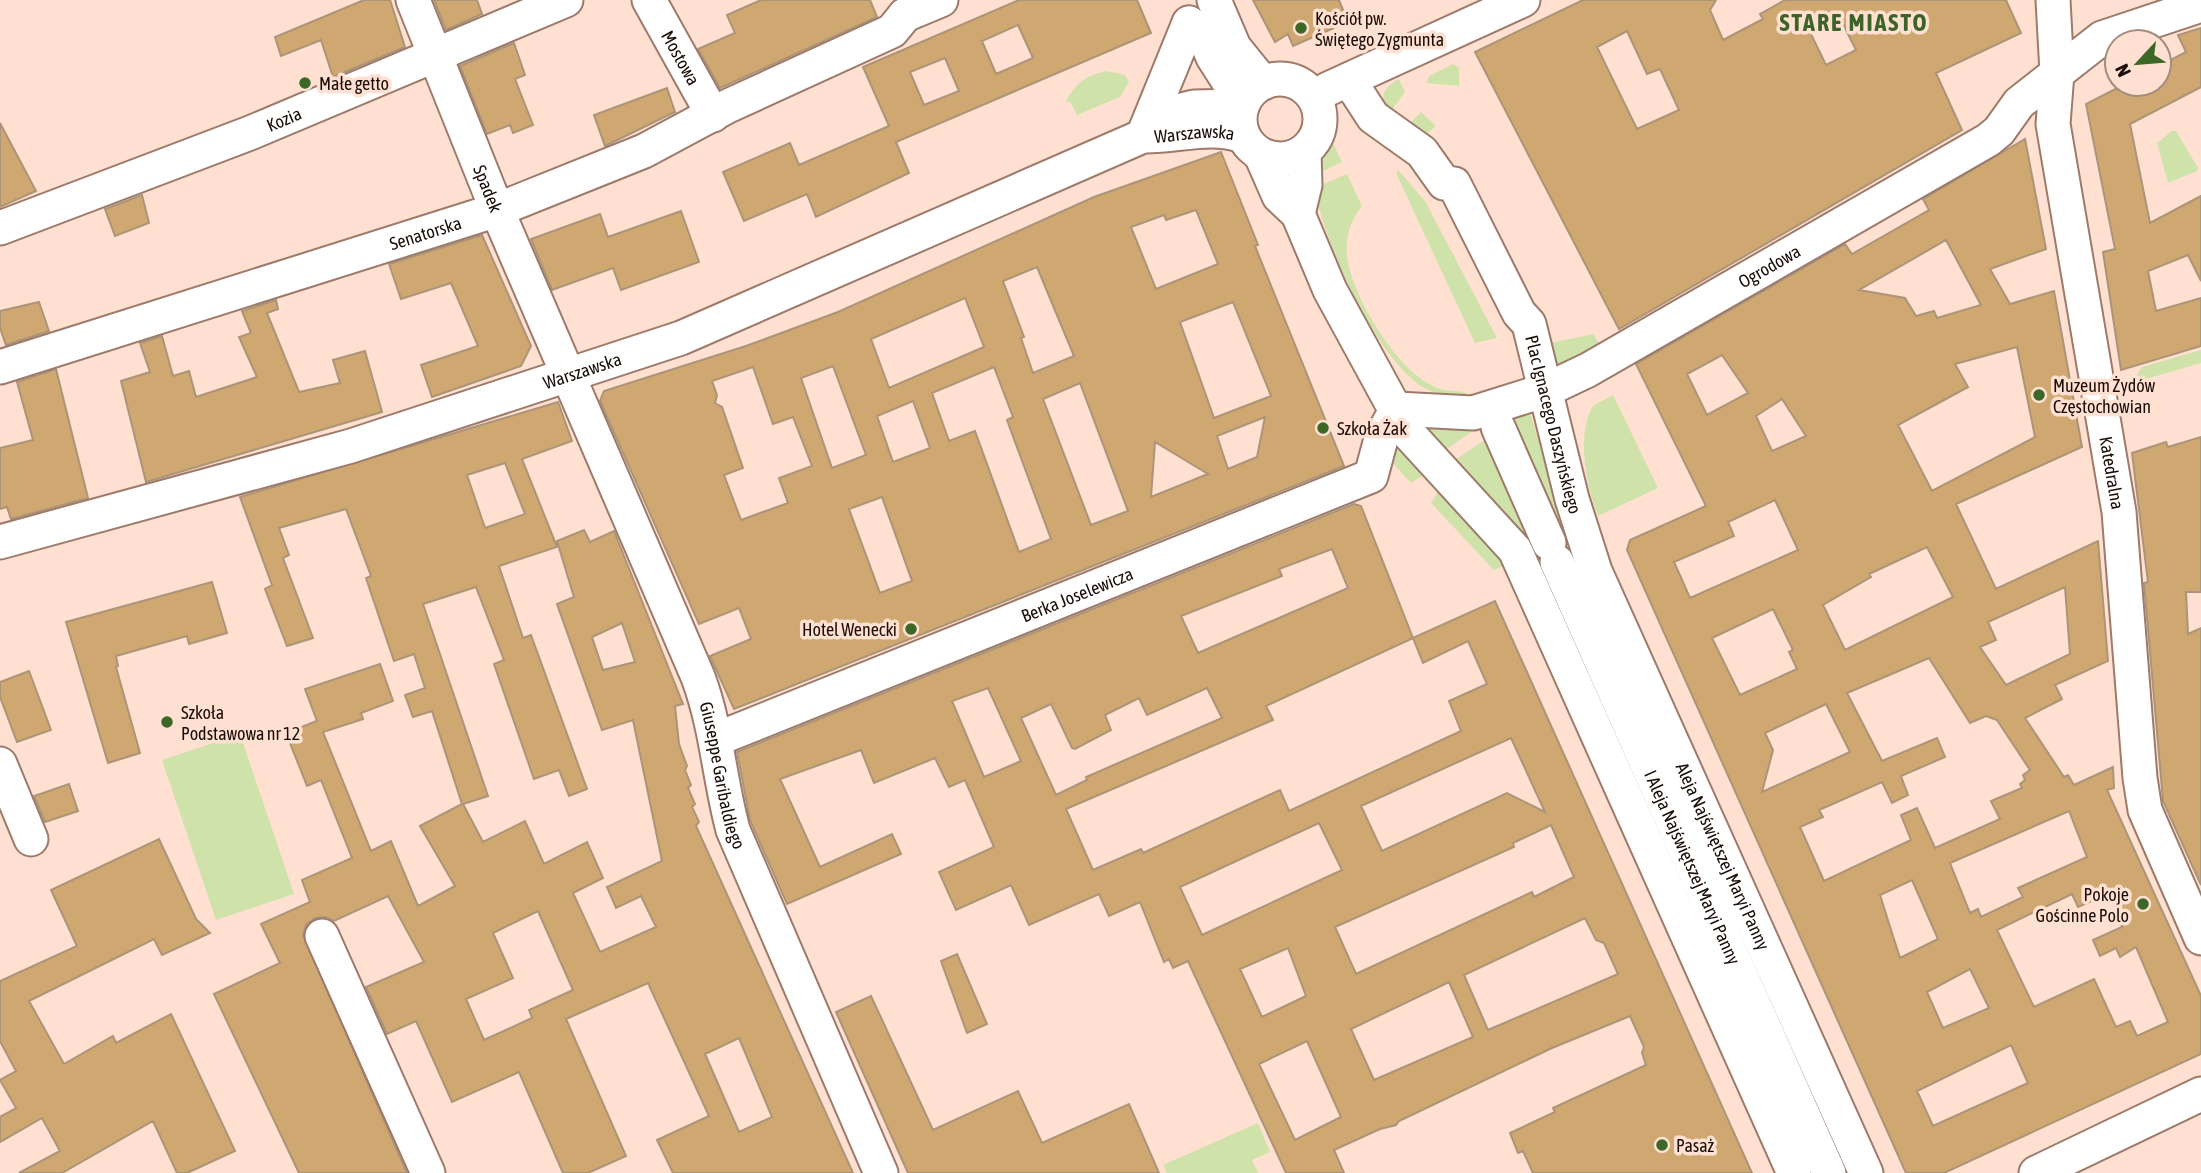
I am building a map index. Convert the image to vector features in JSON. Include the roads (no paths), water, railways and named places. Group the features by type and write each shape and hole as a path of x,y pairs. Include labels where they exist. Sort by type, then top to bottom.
{"street":[{"name":"Spadek","path":"413,0 497,210 568,376"},
{"name":"Kozia","path":"0,228 250,133 436,57 566,0"},
{"name":"Mostowa","path":"649,0 713,115"},
{"name":"Senatorska","path":"0,368 497,210 644,151 713,115 892,31 905,8 941,0"},
{"path":"1214,0 1234,47 1250,117 1279,196 1298,214 1330,290 1371,369 1417,446 1480,514 1506,536 1523,566 1794,1173"},
{"path":"1312,94 1349,80 1523,0"},
{"name":"Ogrodowa","path":"1397,409 1473,413 1546,390 1588,370 1988,140 1999,131 2019,103 2102,38 2201,5"},
{"name":"Ogrodowa","path":"2054,8 2071,35 2102,38"},
{"name":"Katedralna","path":"2054,8 2057,73 2053,124 2119,512 2143,800 2152,829 2201,938"},
{"path":"1190,11 1213,57 1250,117 1282,160 1311,142 1333,123 1373,117"},
{"path":"1147,127 1190,11"},
{"path":"1250,117 1289,80 1312,94 1318,105 1298,214"},
{"name":"Plac Ignacego Daszyńskiego","path":"1349,80 1373,117 1422,152 1444,183 1454,184 1519,313 1529,324 1583,539"},
{"name":"Warszawska","path":"0,542 351,446 568,376 709,328 1147,127 1170,137 1216,130 1250,117"},
{"name":"Giuseppe Garibaldiego","path":"568,376 678,626 710,709 717,739 725,802 733,830 881,1173"},
{"name":"Berka Joselewicza","path":"717,739 1371,476 1382,435 1397,409"},
{"name":"I Aleja Najświętszej Maryi Panny","path":"1498,427 1829,1173"},
{"path":"1523,566 1583,539"},
{"name":"Aleja Najświętszej Maryi Panny","path":"1583,539 1866,1173"},
{"path":"0,764 31,839"},
{"path":"321,936 428,1173"},
{"path":"2014,1173 2045,1168 2201,1094"}],"place":[{"name":"Kościół pw. Świętego Zygmunta","path":"1301,28"},
{"name":"Małe getto","path":"305,83"},
{"name":"Muzeum Żydów Częstochowian","path":"2039,395"},
{"name":"Szkoła Żak","path":"1323,428"},
{"name":"Hotel Wenecki","path":"911,629"},
{"name":"Szkoła Podstawowa nr 12","path":"167,722"},
{"name":"Pokoje Gościnne Polo","path":"2143,904"},
{"name":"Pasaż","path":"1662,1145"}],"district":[{"name":"STARE MIASTO","path":"1854,22"}]}
